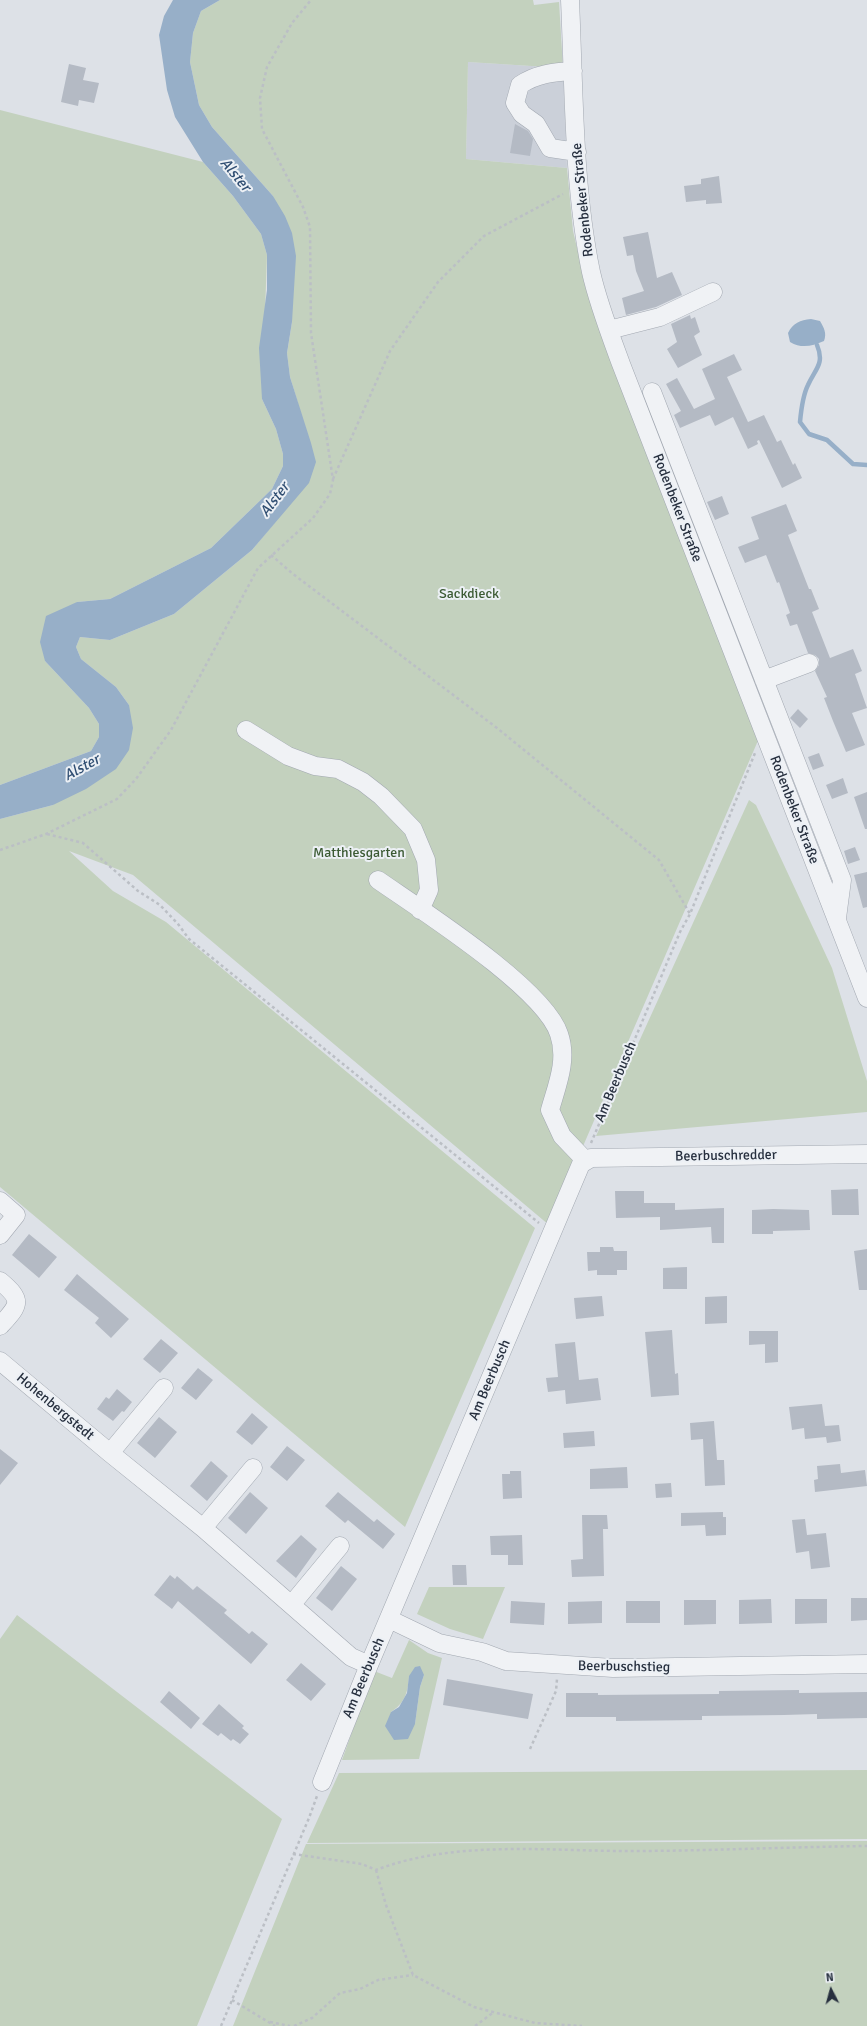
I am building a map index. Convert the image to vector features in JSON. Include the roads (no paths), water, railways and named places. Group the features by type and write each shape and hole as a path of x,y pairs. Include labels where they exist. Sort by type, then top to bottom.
{"street":[{"name":"Rodenbeker Straße","path":"570,0 580,192 591,274 609,330 867,998"},
{"path":"573,71 543,75 530,79 520,85 514,103 522,114 536,124 542,131 547,145 550,148 578,152"},
{"path":"609,330 660,317 712,292"},
{"path":"652,392 842,880 836,919"},
{"path":"764,680 809,663"},
{"path":"246,730 288,756 315,766 338,769 363,782 381,796 412,829 426,860 428,890 420,910"},
{"path":"378,880 492,962 536,1000 554,1021 560,1035 562,1068 550,1110 562,1136 585,1160"},
{"name":"Beerbuschredder","path":"585,1160 591,1158 867,1154"},
{"name":"Am Beerbusch","path":"322,1782 369,1664 551,1233 581,1164 585,1160"},
{"path":"0,1201 16,1215 0,1235"},
{"path":"0,1281 14,1293 17,1302 14,1311 0,1326"},
{"name":"Hohenbergstedt","path":"0,1361 110,1454 203,1528 352,1657 369,1664"},
{"path":"110,1454 164,1388"},
{"path":"203,1528 253,1468"},
{"path":"292,1604 340,1546"},
{"name":"Beerbuschstieg","path":"389,1619 439,1643 482,1652 506,1661 613,1668 867,1664"}],"water":[{"name":"Alster","path":"173,0 220,0 201,11 193,33 190,62 199,105 212,127 273,196 285,216 292,233 296,256 292,322 287,353 290,377 316,462 309,483 252,550 174,614 110,640 80,637 76,647 81,659 116,687 129,705 133,728 129,750 116,769 86,789 53,805 0,819 0,785 91,751 99,737 99,724 89,708 45,661 40,642 46,616 77,602 110,599 211,548 272,489 283,466 283,454 276,429 262,399 259,348 267,290 267,255 261,234 233,196 203,162 175,117 167,90 159,35 164,16"},
{"path":"811,319 820,321 825,333 824,341 807,346 799,346 790,342 788,333 792,327 800,321"},
{"path":"420,1666 424,1675 420,1687 415,1724 408,1739 394,1740 385,1726 391,1712 399,1707 407,1693 409,1676 415,1667"}],"waterway":[{"path":"817,345 820,362 805,393 800,422 809,434 827,440 853,464 867,465"}],"park label":[{"name":"Sackdieck","path":"469,594"},
{"name":"Matthiesgarten","path":"359,853"}]}
